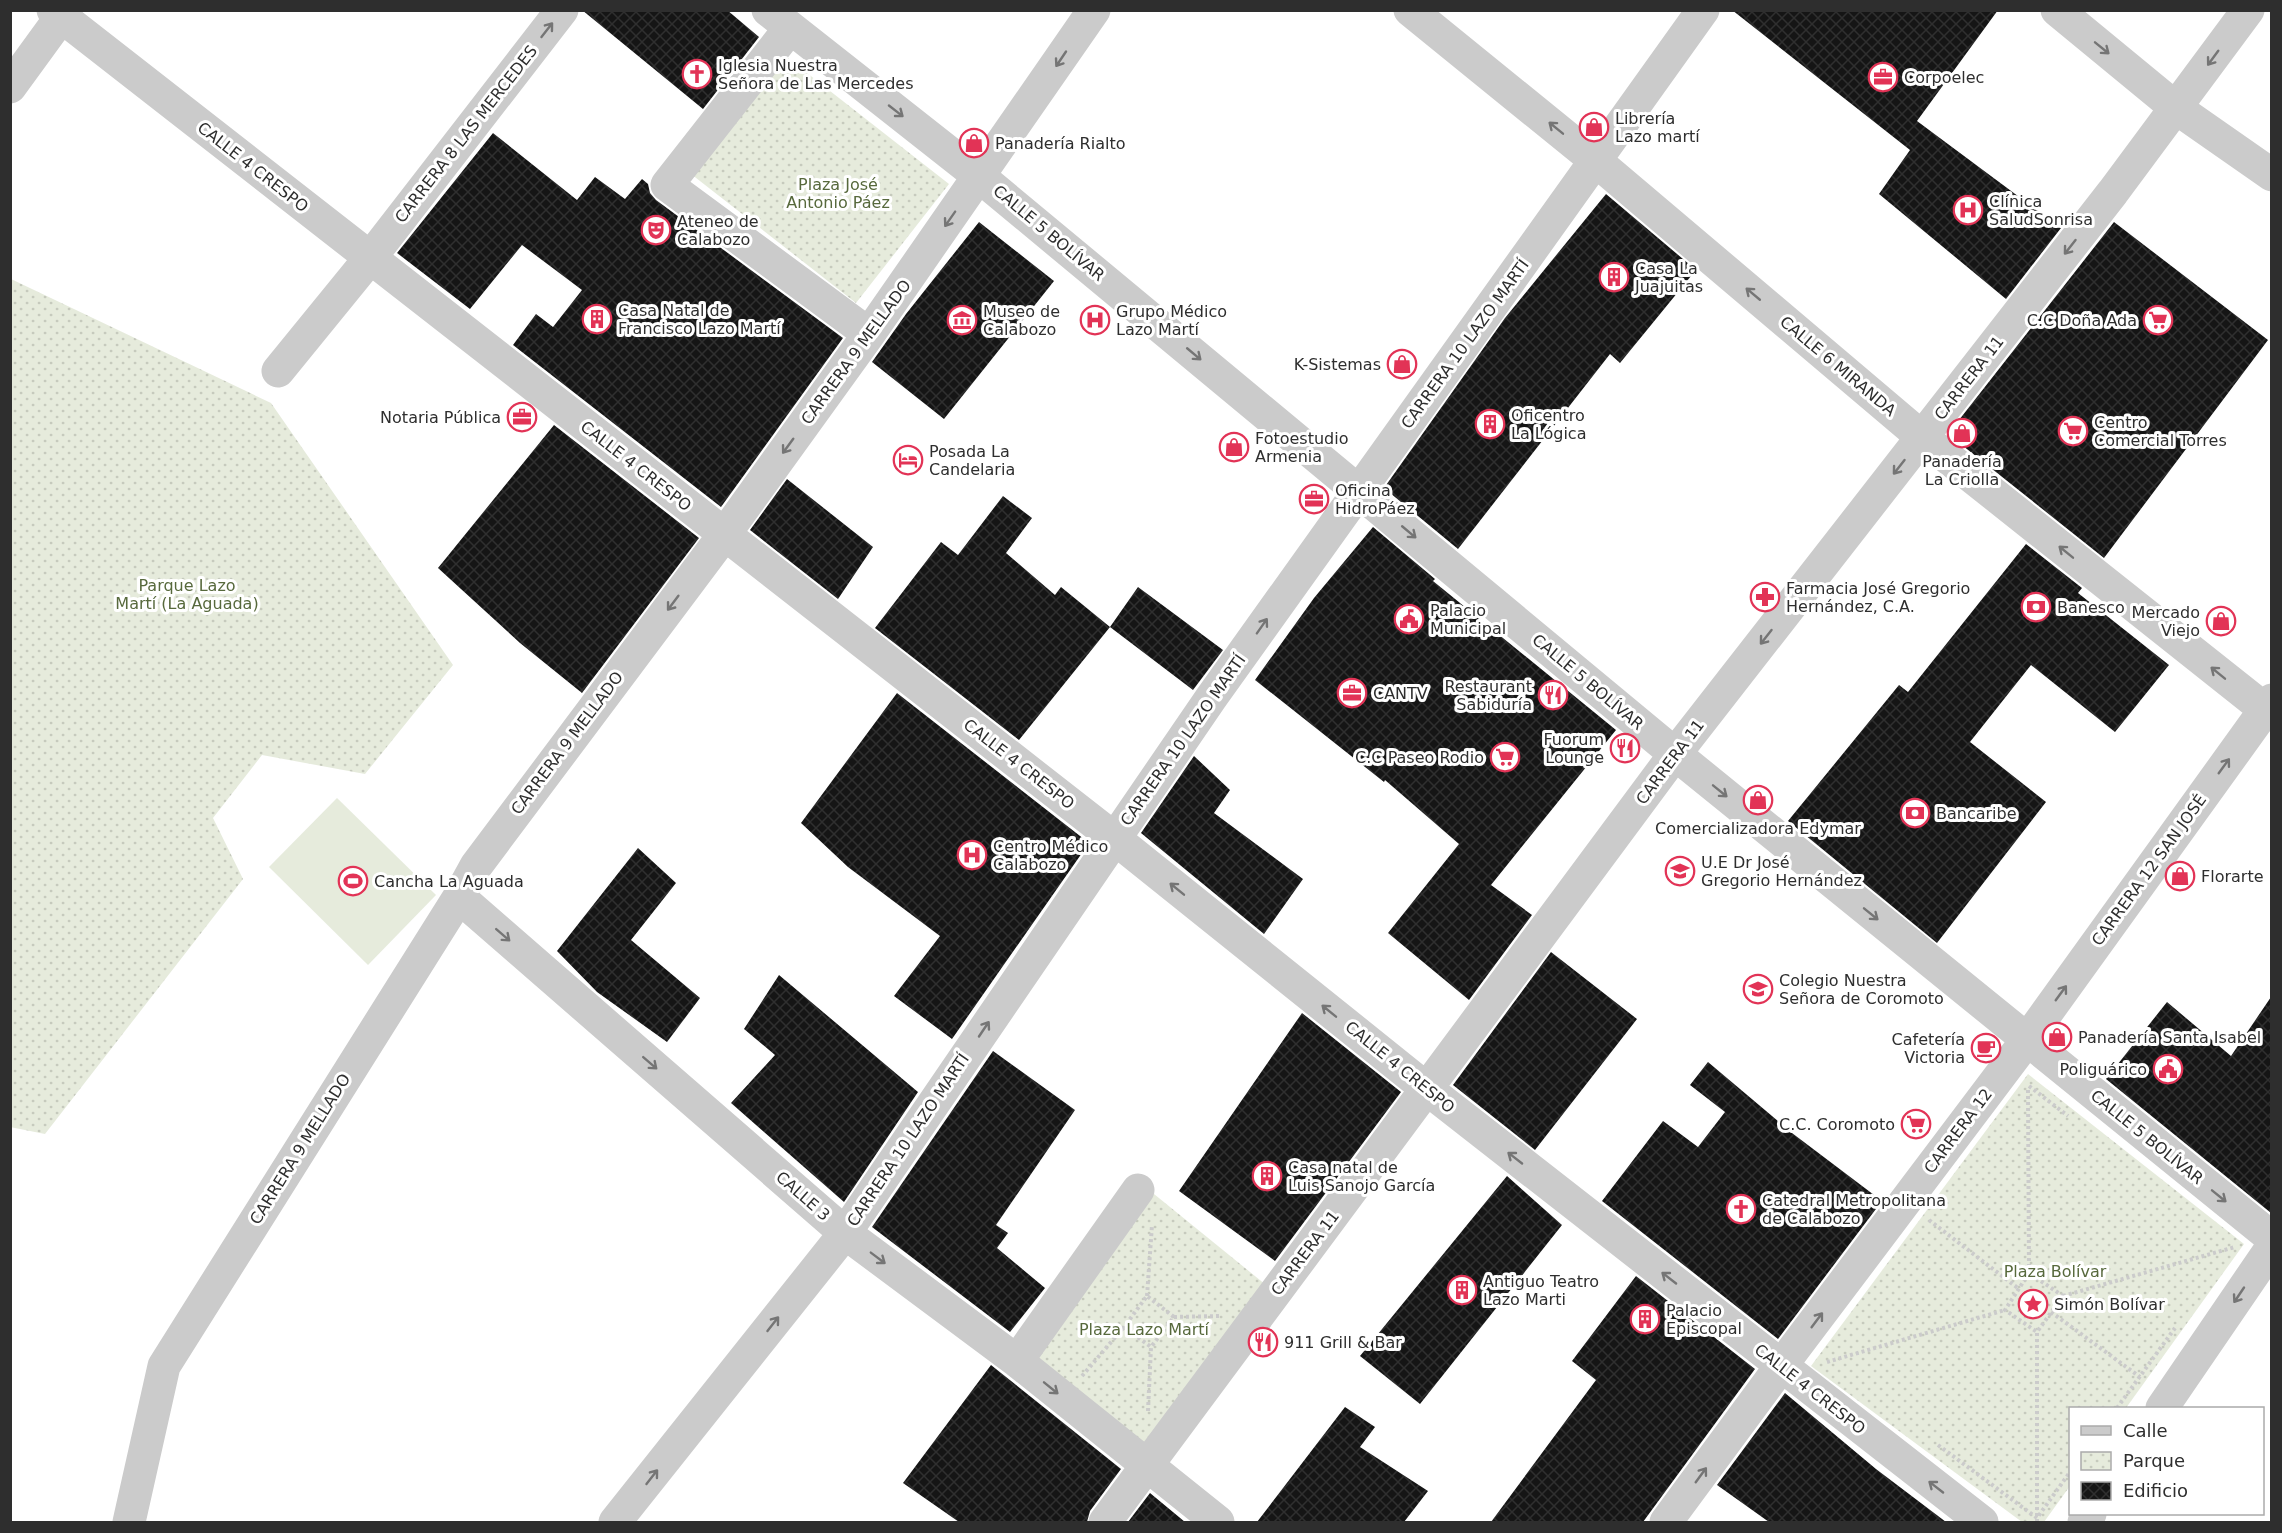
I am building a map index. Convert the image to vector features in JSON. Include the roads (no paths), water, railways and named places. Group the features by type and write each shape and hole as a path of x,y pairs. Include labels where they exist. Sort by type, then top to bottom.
{"street":[{"name":"CARRERA 8 LAS MERCEDES","path":"278,370 370,258 562,10"},
{"name":"CARRERA 9 MELLADO","path":"129,1522 164,1366 459,897 476,866 724,535 870,334 1094,10"},
{"name":"CALLE 6 MIRANDA","path":"1410,10 1596,161 1923,438 2269,708"},
{"name":"CARRERA 10 LAZO MARTÍ","path":"615,1522 845,1233 1114,838 1359,490 1703,10"},
{"path":"2057,10 2176,108 2271,175"},
{"name":"CARRERA 11","path":"1105,1522 1675,754 1923,438 2176,108 2248,10"},
{"name":"CALLE 4 CRESPO","path":"57,14 1114,838 1428,1089 1982,1522"},
{"path":"10,87 57,14"},
{"name":"CALLE 5 BOLÍVAR","path":"779,19 980,177 1675,754 2027,1040 2262,1243"},
{"path":"779,19 667,185 870,334"},
{"name":"CARRERA 12 SAN JOSÉ","path":"2027,1040 2269,708"},
{"name":"CALLE 3","path":"459,897 845,1233 1017,1361 1218,1522"},
{"name":"CARRERA 12","path":"1781,1366 2027,1040"},
{"path":"1017,1361 1145,1203"},
{"path":"2163,1407 2262,1243"},
{"path":"1666,1522 1781,1366"}],"place":[{"name":"Iglesia Nuestra Señora de Las Mercedes","path":"697,74"},
{"name":"Corpoelec","path":"1883,77"},
{"name":"Librería Lazo martí","path":"1594,127"},
{"name":"Panadería Rialto","path":"974,143"},
{"name":"Clínica SaludSonrisa","path":"1968,210"},
{"name":"Ateneo de Calabozo","path":"656,230"},
{"name":"Casa La Juajuitas","path":"1614,277"},
{"name":"Casa Natal de Francisco Lazo Martí","path":"597,319"},
{"name":"Museo de Calabozo","path":"962,320"},
{"name":"Grupo Médico Lazo Martí","path":"1095,320"},
{"name":"C.C Doña Ada","path":"2158,320"},
{"name":"K-Sistemas","path":"1402,364"},
{"name":"Notaria Pública","path":"522,417"},
{"name":"Oficentro La Lógica","path":"1490,424"},
{"name":"Centro Comercial Torres","path":"2073,431"},
{"name":"Panadería La Criolla","path":"1962,433"},
{"name":"Fotoestudio Armenia","path":"1234,447"},
{"name":"Posada La Candelaria","path":"908,460"},
{"name":"Oficina HidroPáez","path":"1314,499"},
{"name":"Farmacia José Gregorio Hernández, C.A.","path":"1765,597"},
{"name":"Banesco","path":"2036,607"},
{"name":"Palacio Municipal","path":"1409,619"},
{"name":"Mercado Viejo","path":"2221,621"},
{"name":"CANTV","path":"1352,693"},
{"name":"Restaurant Sabiduría","path":"1553,695"},
{"name":"Fuorum Lounge","path":"1625,748"},
{"name":"C.C Paseo Rodio","path":"1505,757"},
{"name":"Comercializadora Edymar","path":"1758,800"},
{"name":"Bancaribe","path":"1915,813"},
{"name":"Centro Médico Calabozo","path":"972,855"},
{"name":"U.E Dr José Gregorio Hernández","path":"1680,871"},
{"name":"Florarte","path":"2180,876"},
{"name":"Cancha La Aguada","path":"353,881"},
{"name":"Colegio Nuestra Señora de Coromoto","path":"1758,989"},
{"name":"Panadería Santa Isabel","path":"2057,1037"},
{"name":"Cafetería Victoria","path":"1986,1048"},
{"name":"Poliguárico","path":"2168,1069"},
{"name":"C.C. Coromoto","path":"1916,1124"},
{"name":"Casa natal de Luis Sanojo García","path":"1267,1176"},
{"name":"Catedral Metropolitana de Calabozo","path":"1741,1209"},
{"name":"Antiguo Teatro Lazo Marti","path":"1462,1290"},
{"name":"Simón Bolívar","path":"2033,1304"},
{"name":"Palacio Episcopal","path":"1645,1319"},
{"name":"911 Grill & Bar","path":"1263,1342"}],"park label":[{"name":"Plaza José Antonio Páez","path":"838,193"},
{"name":"Parque Lazo Martí (La Aguada)","path":"187,594"},
{"name":"Plaza Bolívar","path":"2055,1271"},
{"name":"Plaza Lazo Martí","path":"1144,1329"}]}
